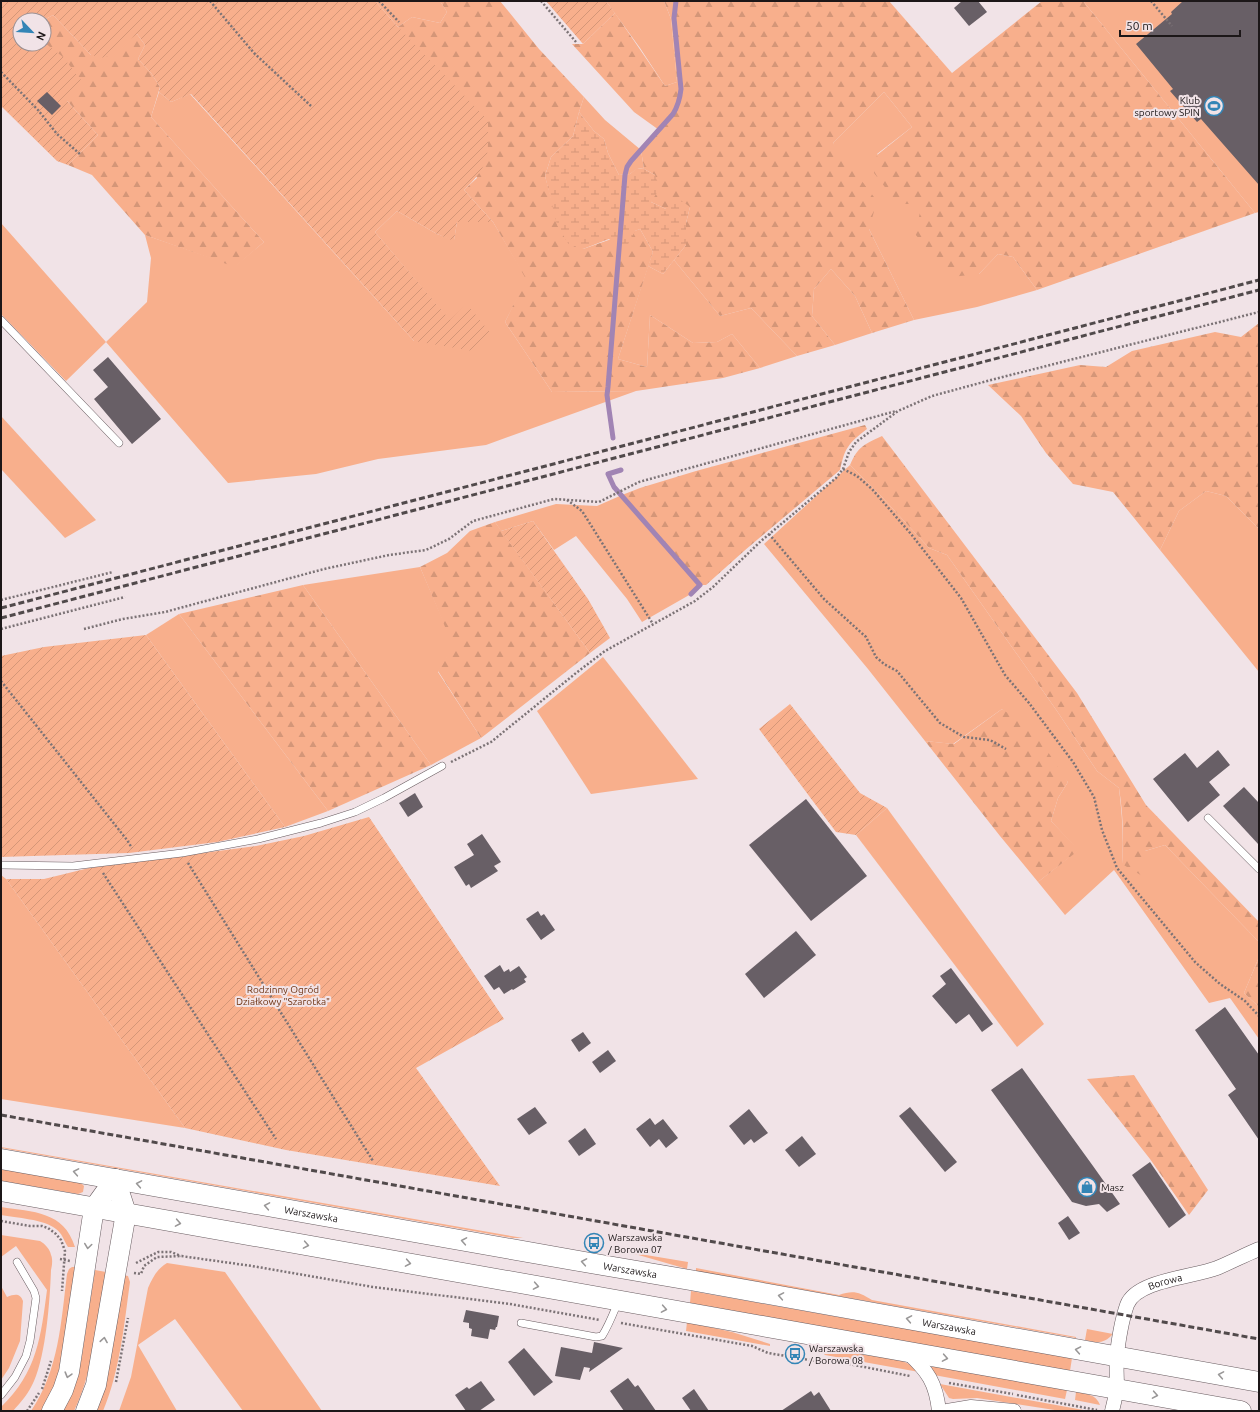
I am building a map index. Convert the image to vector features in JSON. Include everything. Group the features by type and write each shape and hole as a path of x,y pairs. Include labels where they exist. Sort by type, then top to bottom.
{"main road":[{"name":"Warszawska","path":"1,1159 1259,1382"},
{"path":"52,1411 63,1390 69,1372 94,1208 115,1179"},
{"path":"86,1411 96,1385 126,1213 115,1179"},
{"path":"1,1191 1241,1411"}],"street":[{"name":"Borowa","path":"1117,1388 1117,1356 1122,1325 1127,1304 1136,1293 1153,1285 1217,1268 1259,1249"},
{"path":"907,1352 921,1364 932,1380 938,1399 939,1411"},
{"path":"1112,1411 1117,1388"},
{"path":"947,1411 971,1407 1014,1411"}],"lane":[{"path":"1,320 119,443"},
{"path":"1,866 73,866 182,853 258,839 321,824 355,812 442,766"},
{"path":"1208,818 1259,869"},
{"path":"1,1395 15,1377 26,1356 30,1341 36,1298 34,1291 16,1262"},
{"path":"521,1323 596,1337 602,1336 611,1321 618,1300"}],"path":[{"path":"210,1 254,53 311,106"},
{"path":"379,1 399,22"},
{"path":"541,1 576,42"},
{"path":"1151,1 1172,26"},
{"path":"1,72 38,110 57,134 81,155"},
{"path":"84,629 123,619 165,612 324,569 389,555 426,550 448,538 473,521 554,499 599,502 639,482 898,411 940,394 1259,312"},
{"path":"442,766 491,742 605,651 695,601 713,587 769,534 836,478 842,469 849,452 856,442 898,411"},
{"path":"842,469 858,476 872,489 911,534 961,598 1005,675 1029,703 1084,779 1094,797 1102,830 1117,868 1195,962 1220,984 1245,1001 1259,1016"},
{"path":"567,500 582,511 653,624"},
{"path":"769,534 824,599 866,636 876,657 884,664 897,671 940,723 964,737 990,740 1006,749"},
{"path":"1,600 113,572"},
{"path":"1,629 125,597"},
{"path":"1,681 127,840 136,858"},
{"path":"182,853 373,1161"},
{"path":"96,863 276,1139"},
{"path":"1,1221 30,1226 42,1226 48,1228 56,1234 61,1240 65,1251 62,1292"},
{"path":"141,1274 144,1266 157,1258 181,1256 252,1266 373,1287 510,1304 752,1346 768,1353 821,1362 839,1362 912,1376"},
{"path":"27,1411 41,1391 46,1380 51,1360"}],"green space":[{"path":"1,1 375,1 398,27 488,120 488,150 486,158 479,173 464,190 493,222 457,222 454,241 437,234 397,211 375,232 450,320 467,304 492,335 473,351 414,341 191,94 171,102 159,92 160,87 151,73 138,59 145,45 137,34 105,58 91,55 52,16 52,12 12,12 12,52 52,52 52,48 63,57 81,80 67,101 98,135 68,165 57,161 1,106"},
{"path":"375,1 440,1 447,12 440,23 412,17 398,27"},
{"path":"440,1 500,1 539,49 584,97 573,136 551,157 545,176 551,198 583,249 640,229 653,252 618,359 647,367 650,315 693,343 717,342 732,334 760,368 723,378 636,391 552,392 505,322 526,279 493,222 464,190 477,178 398,27 412,17 440,23 447,12"},
{"path":"546,1 606,1 615,13 583,44"},
{"path":"606,1 664,1 671,19 677,82 665,86"},
{"path":"664,1 889,1 952,73 1042,1 1083,1 1255,213 1037,290 1013,257 998,254 979,274 951,277 915,234 922,204 898,204 874,173 877,155 912,127 884,92 833,143 877,201 869,229 914,320 872,333 855,296 831,269 814,289 812,316 835,345 797,356 751,308 720,316 674,260 686,245 686,223 690,207 666,209 651,202 655,175 644,169 641,150 659,130 634,112 572,44 583,44 615,13 665,86 677,82 671,19"},
{"name":"Klub sportowy SPIN","path":"1083,1 1259,1 1259,212 1255,213"},
{"path":"52,16 91,55 137,34 145,45 138,59 151,73 160,87 151,117 264,242 235,267 145,235 92,175 68,165 98,135 67,101 48,52 52,52"},
{"path":"159,92 171,102 190,94 414,341 450,321 375,232 397,211 437,234 454,240 457,222 493,222 527,279 505,322 552,392 636,391 486,445 378,459 316,474 228,483 106,342 147,302 151,258 145,235 235,266 264,242 151,117"},
{"path":"884,92 912,127 877,154 922,204 979,274 998,254 1013,257 1037,290 977,307 914,320 869,229 833,143"},
{"path":"584,97 605,120 641,150 644,169 638,168 630,174 619,175 608,153 604,139 594,131 579,112"},
{"path":"579,112 594,131 604,139 608,153 619,175 630,174 637,168 644,169 655,175 660,188 651,202 666,209 678,198 690,207 686,223 686,245 663,274 648,266 653,252 640,229 635,231 625,250 609,239 583,249 569,245 557,225 545,176 551,157 573,136"},
{"path":"1,223 106,342 66,381 1,314"},
{"path":"674,260 720,316 751,308 797,356 760,368 732,334 717,342 693,343 650,315 647,367 618,359 648,266 663,274"},
{"path":"831,269 855,296 872,333 835,345 812,316 814,289"},
{"path":"1259,323 1259,529 1226,496 1206,491 1179,511 1160,550 1113,492 1073,484 1046,453 1021,416 988,385 1080,365 1106,367 1132,351 1215,332 1241,337"},
{"path":"1,416 96,520 65,538 1,469"},
{"path":"865,425 867,429 852,442 846,451 840,470 706,585 700,585 622,495 696,471"},
{"path":"882,436 1077,693 1146,805 1259,922 1259,942 1165,845 1145,851 1144,877 1122,864 1123,826 1119,788 1097,771 1057,711 947,555 929,548 850,465 856,454 863,446"},
{"path":"850,465 929,548 947,555 1057,711 1097,771 1119,788 1123,845 1122,864 1145,851 1165,845 1259,942 1259,957 1244,993 1259,1007 1259,1039 1230,998 1209,1003 1114,870 1065,915 1038,882 1078,850 1051,821 1058,798 1068,782 1002,709 953,744 925,741 868,669 764,544"},
{"path":"1206,491 1226,496 1259,529 1259,672 1160,550 1179,511"},
{"path":"622,495 700,585 691,594 642,622 627,599 576,536 554,550 533,521 501,531 495,522 556,504 597,506"},
{"path":"533,521 588,599 610,638 590,653 501,531"},
{"path":"495,522 590,653 481,738 438,671 453,646 420,567 447,553 470,531"},
{"path":"420,567 454,646 438,672 481,738 431,765 303,585"},
{"path":"303,585 431,765 328,811 179,614"},
{"path":"179,614 328,811 285,827 146,635"},
{"path":"146,635 285,827 217,842 129,853 1,857 1,656 44,647"},
{"path":"603,657 698,779 591,794 537,711"},
{"path":"790,704 860,793 887,808 856,835 836,832 759,729"},
{"path":"1002,709 1034,731 1068,782 1058,798 1051,821 1079,850 1038,882 925,741 954,744"},
{"path":"887,808 1044,1024 1017,1047 856,835"},
{"name":"Rodzinny Ogród Działkowy \"Szarotka\"","path":"369,817 504,1019 416,1068 500,1186 286,1150 185,1128 6,879 44,879 89,868 256,846 304,836"},
{"path":"1,875 6,879 185,1128 1,1099"},
{"path":"1259,957 1259,1007 1244,993"},
{"path":"1134,1075 1208,1190 1189,1215 1150,1159 1087,1079"},
{"path":"1,1147 523,1238 513,1238"},
{"path":"1,1168 81,1183 84,1186 83,1192 78,1194 1,1181"},
{"path":"1,1207 25,1210 46,1215 63,1226 70,1235 75,1247 68,1247 60,1233 51,1226 30,1219 1,1215"},
{"path":"1,1235 40,1241 48,1249 52,1257 48,1311 42,1356 32,1385 25,1397 13,1411 1,1411 1,1407 23,1381 30,1367 39,1338 47,1290 16,1246 1,1257"},
{"path":"628,1252 688,1262 687,1269"},
{"path":"167,1263 225,1272 322,1411 243,1411 175,1319 138,1345 177,1411 119,1411 131,1377 148,1288 156,1274"},
{"path":"76,1267 58,1376 46,1405 41,1411 31,1411 48,1379 53,1362 60,1328 67,1274 69,1269"},
{"path":"696,1268 839,1295 852,1292 863,1295 872,1300 1076,1338 696,1271"},
{"path":"95,1270 106,1272 91,1361 81,1395 74,1411 62,1411 81,1361"},
{"path":"123,1275 128,1276 130,1282 114,1380 103,1411 94,1411"},
{"path":"1,1286 7,1297 19,1295 23,1301 20,1341 9,1368 1,1380"},
{"path":"691,1291 1072,1358 1070,1371 690,1303"},
{"path":"687,1322 732,1332 770,1344 770,1346 686,1331"},
{"path":"1087,1329 1113,1334 1107,1340 1100,1342 1089,1341 1085,1340"},
{"path":"824,1354 858,1354 898,1359 911,1365 919,1372 825,1355"},
{"path":"934,1366 1067,1390 1065,1399 934,1375 930,1368"},
{"path":"940,1384 1089,1411 1061,1411 977,1398 953,1399 949,1398"},
{"path":"1076,1392 1093,1397 1100,1405 1075,1400"}],"building":[{"path":"962,1 978,1 987,12 969,26 954,8"},
{"name":"Klub sportowy SPIN","path":"1183,1 1259,1 1259,185 1201,119 1197,122 1170,91 1173,89 1136,44 1172,14 1171,12"},
{"path":"47,92 61,106 52,115 37,101"},
{"path":"108,357 161,419 132,444 94,399 108,387 93,370"},
{"path":"1218,750 1230,765 1209,782 1220,795 1188,822 1153,779 1185,753 1197,768"},
{"path":"1244,787 1259,803 1259,845 1223,806"},
{"path":"415,793 423,807 408,817 399,803"},
{"path":"806,799 867,876 811,921 749,845"},
{"path":"482,834 501,862 494,866 498,871 471,888 469,884 466,886 454,867 474,855 467,844"},
{"path":"538,911 541,916 544,914 555,930 541,940 526,919"},
{"path":"796,931 816,955 764,998 745,974"},
{"path":"500,965 504,972 509,969 510,972 519,966 527,977 524,979 526,982 504,994 499,987 494,990 484,976"},
{"path":"951,968 993,1024 982,1032 969,1014 956,1024 932,996 946,984 940,976"},
{"path":"1225,1007 1259,1055 1259,1140 1228,1095 1236,1089 1195,1030"},
{"path":"583,1032 591,1043 579,1052 571,1040"},
{"path":"608,1050 616,1061 600,1073 592,1062"},
{"path":"1022,1068 1120,1204 1107,1212 1099,1204 1086,1206 1072,1202 991,1090"},
{"path":"535,1107 547,1123 529,1135 517,1119"},
{"path":"910,1107 957,1162 945,1172 899,1116"},
{"path":"749,1109 768,1133 754,1143 751,1139 744,1145 729,1126"},
{"path":"650,1118 655,1125 663,1119 678,1138 666,1148 659,1139 650,1147 636,1129"},
{"path":"585,1128 596,1144 579,1156 568,1141"},
{"path":"802,1136 816,1154 799,1167 785,1150"},
{"path":"1150,1162 1186,1215 1169,1228 1132,1175"},
{"path":"1068,1216 1080,1233 1069,1240 1058,1223"},
{"path":"466,1310 499,1316 497,1327 495,1330 490,1329 488,1339 471,1336 472,1329 469,1328 469,1323 463,1322"},
{"path":"594,1342 623,1348 589,1372 590,1368 584,1367 580,1380 555,1376 561,1347 592,1353"},
{"path":"524,1348 553,1382 534,1396 508,1362"},
{"path":"628,1378 635,1387 638,1385 656,1411 624,1411 610,1391"},
{"path":"481,1381 495,1400 479,1411 466,1411 455,1395 467,1387 469,1389"},
{"path":"694,1389 709,1411 691,1411 682,1398"},
{"path":"811,1391 814,1396 819,1392 831,1411 781,1411"}],"waterway":[{"path":"613,438 607,395 625,175 627,167 631,161 673,114 680,96 681,89 674,18 676,1"},
{"path":"621,470 608,474 614,487 700,585 691,594"}],"railway":[{"path":"1,608 1259,280"},
{"path":"1,618 1259,290"},
{"path":"1,1115 1259,1339"}],"place":[{"name":"Klub sportowy SPIN","path":"1214,106"},
{"name":"Masz","path":"1087,1187"},
{"name":"Warszawska / Borowa 07","path":"594,1243"},
{"name":"Warszawska / Borowa 08","path":"795,1354"}]}
